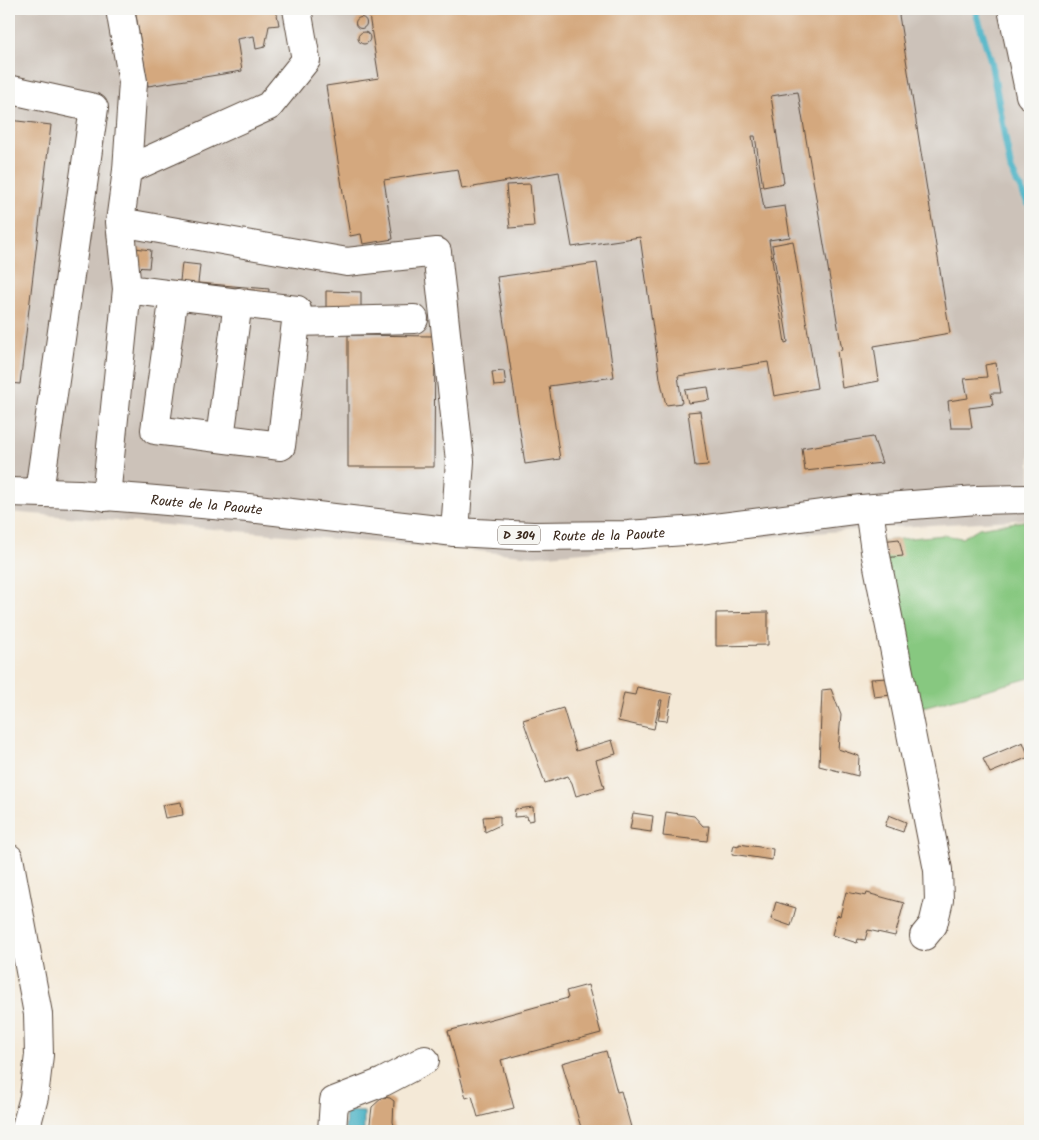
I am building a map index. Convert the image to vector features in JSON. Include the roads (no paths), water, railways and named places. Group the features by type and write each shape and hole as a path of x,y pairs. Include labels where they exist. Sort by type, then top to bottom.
{"main road":[{"path":"106,497 127,289 120,222 127,170 133,82 120,9"},
{"path":"127,170 269,106 306,60 297,9"},
{"path":"1012,9 1030,95"},
{"path":"12,90 94,108 39,492"},
{"path":"120,222 348,262 437,252 460,460 454,532"},
{"path":"127,289 297,310 281,446 155,430 174,295"},
{"path":"220,438 238,302"},
{"path":"296,322 414,319"},
{"name":"Route de la Paoute","path":"9,492 39,492 144,499 248,508 454,532 534,536 628,535 699,530 869,509 977,500 1030,499"},
{"path":"869,509 875,550 938,870 937,909 933,925 924,936"},
{"path":"9,858 38,1014 39,1055 34,1097 25,1131"},
{"path":"332,1131 334,1101 383,1082 425,1060"}],"water":[{"path":"346,1111 364,1112 364,1131 345,1131"}],"waterway":[{"path":"975,9 991,61 1011,170 1030,207"}]}
